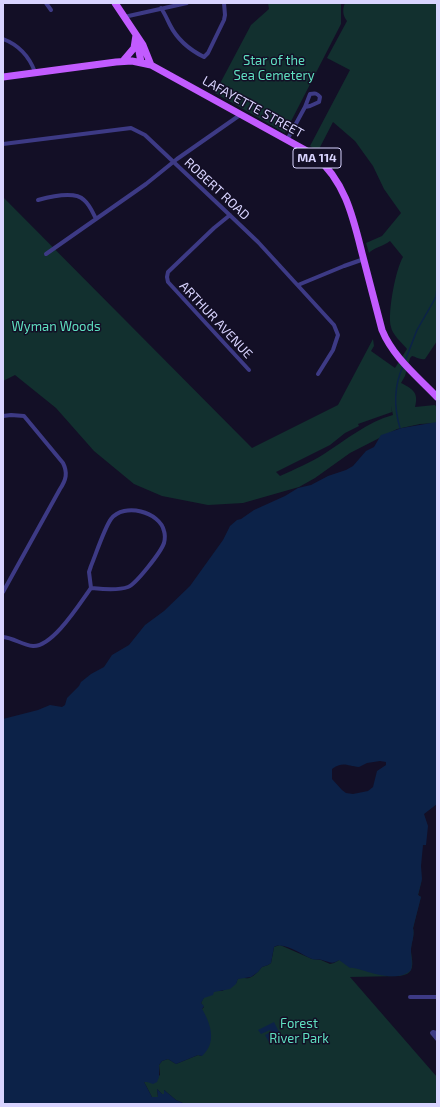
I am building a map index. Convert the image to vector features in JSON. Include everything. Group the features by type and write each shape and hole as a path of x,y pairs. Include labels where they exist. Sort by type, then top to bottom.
{"main road":[{"path":"115,3 143,45 151,66"},
{"path":"123,61 134,48 136,34"},
{"path":"136,34 141,62"},
{"name":"LAFAYETTE STREET","path":"3,76 123,61 141,62 202,93 316,156 337,180 347,200 382,330 387,340 399,357 437,397"}],"street":[{"path":"46,3 51,10"},
{"path":"124,17 186,3"},
{"path":"161,8 170,25 181,40 195,52 204,57 208,53 224,20 224,3"},
{"path":"3,39 13,43 21,50 29,60 35,72"},
{"path":"287,140 305,107"},
{"path":"46,254 146,184 240,115"},
{"name":"ROBERT ROAD","path":"3,144 131,128 145,135 258,242 326,315 338,330 338,335 333,350 318,374"},
{"path":"38,200 58,196 76,195 86,200 96,219"},
{"name":"ARTHUR AVENUE","path":"230,215 188,252 168,272 166,277 168,282 249,370"},
{"path":"298,285 364,259"},
{"path":"3,416 24,416 63,462 66,469 66,475 60,489 3,592"},
{"path":"3,637 32,646 46,643 53,637 68,620 91,588 90,572 112,518 120,511 134,509 148,514 159,521 164,530 164,542 158,553 134,584 123,588 91,588"},
{"path":"410,997 437,997"},
{"path":"437,1033 432,1033 437,1039"}],"green space":[{"name":"Star of the Sea Cemetery","path":"268,3 341,3 341,24 285,133 215,93 251,25 269,9"},
{"name":"Wyman Woods","path":"345,3 437,3 437,341 425,359 412,356 410,358 405,376 401,383 409,387 414,392 416,398 415,407 435,405 437,408 437,423 420,424 397,429 350,453 315,478 299,487 243,503 208,505 162,496 134,484 94,451 56,408 15,375 3,381 3,197 252,448 338,405 373,339 374,346 371,351 395,368 407,349 393,333 390,321 393,291 403,257 390,241 369,253 366,243 382,236 401,213 384,189 373,166 355,141 333,122 318,151 310,146 350,70 327,58 347,21 343,13","holes":["391,406 393,415 374,422 308,463 280,476 276,472 330,445 345,433 359,426 358,424 392,412"]},
{"name":"Forest River Park","path":"422,879 418,895 421,897 413,928 414,933 411,950 412,967 410,971 400,976 350,977 437,1077 437,1100 434,1104 185,1104 176,1100 164,1090 164,1094 162,1094 157,1089 158,1097 152,1097 144,1082 150,1082 160,1075 159,1065 162,1061 168,1059 176,1064 198,1055 202,1056 202,1009 204,1007 201,1003 204,997 214,991 222,991 237,982 240,978 249,978 253,976 262,967 271,963 274,947 280,945 312,959 321,960 330,964 334,963 403,921"}],"water":[{"path":"437,422 437,804 424,814 428,826 426,845 423,845 421,866 422,879 418,895 421,897 413,928 414,934 411,951 411,970 395,976 370,973 355,968 350,968 339,960 333,963 312,959 288,947 274,947 271,963 262,967 251,977 238,979 236,984 230,989 214,992 213,995 204,998 201,1003 204,1006 202,1009 208,1021 211,1033 210,1045 207,1051 202,1056 198,1055 176,1064 168,1059 162,1061 159,1065 159,1077 157,1082 153,1084 144,1082 152,1097 158,1097 157,1089 162,1094 164,1094 164,1090 176,1100 185,1104 3,1104 3,719 38,710 50,705 62,707 65,705 67,698 81,682 91,674 104,667 112,655 129,645 145,625 164,611 190,586 223,540 230,526 237,520 298,488 311,485 328,476 346,470 353,466 366,451 374,447 381,435 402,428","holes":["380,761 386,762 386,765 377,771 373,787 368,791 353,794 346,793 332,779 332,769 339,765 359,767 367,763"]},
{"path":"274,1022 281,1036 269,1042 265,1035 271,1032 270,1030 261,1034 258,1030"}],"waterway":[{"path":"405,361 417,330 436,297 437,288"},
{"path":"400,428 396,397 398,381 403,366"}]}
